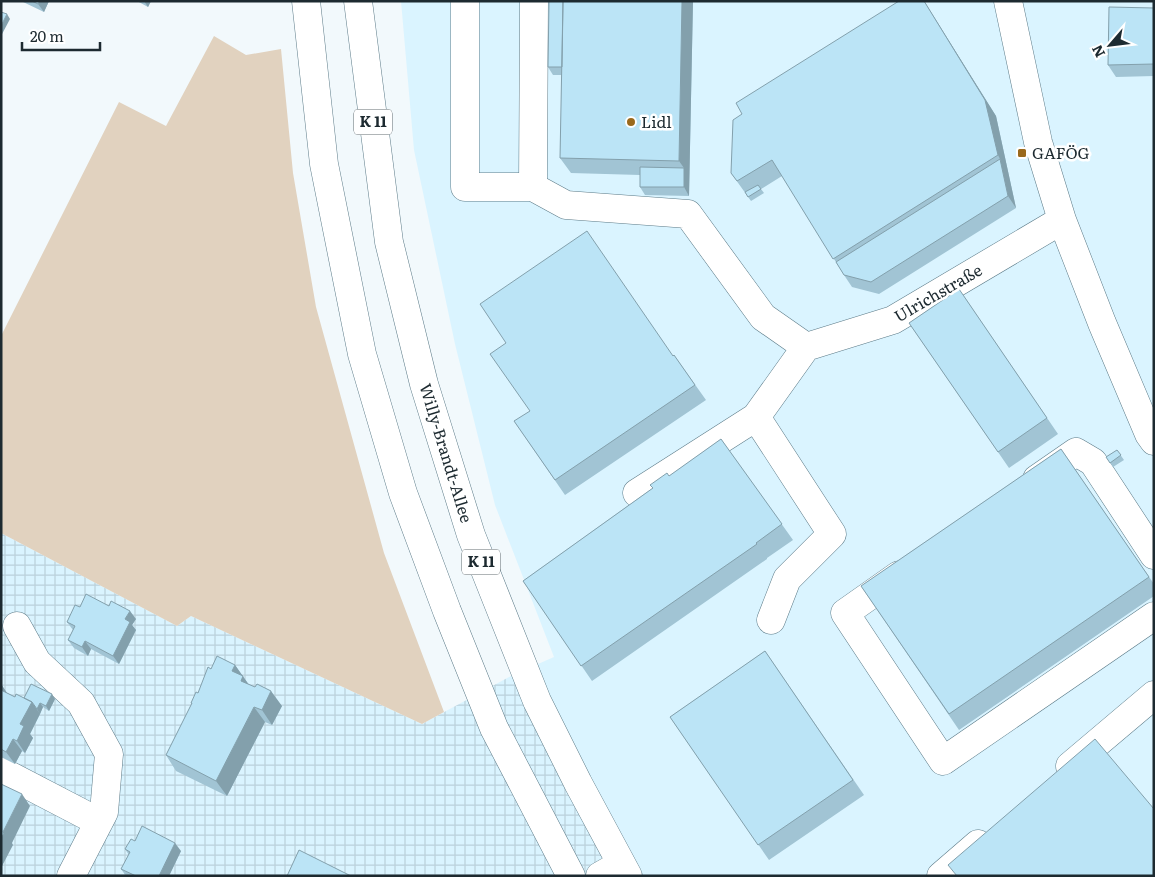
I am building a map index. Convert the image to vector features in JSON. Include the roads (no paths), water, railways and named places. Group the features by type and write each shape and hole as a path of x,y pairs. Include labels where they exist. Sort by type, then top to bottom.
{"main road":[{"path":"306,1 324,164 362,354 403,493 447,611 494,728 571,876"},
{"name":"Willy-Brandt-Allee","path":"358,1 389,242 424,384 471,535 537,701 578,784 617,872"},
{"path":"465,1 464,187 533,187 566,206 688,214 763,317 806,347 756,417 637,493"},
{"path":"533,187 534,1"},
{"path":"1008,1 1038,142 1062,220 1102,323 1149,434 1154,440"},
{"name":"Ulrichstraße","path":"806,347 894,320 1062,220"},
{"path":"756,417 832,534 787,579 771,620"},
{"path":"1020,491 1076,452 1093,462 1154,555"},
{"path":"916,563 845,613 943,761 1154,616"},
{"path":"17,626 37,662 81,703 109,754 104,812 71,876"},
{"path":"1055,779 1154,695"},
{"path":"1,771 99,822"},
{"path":"941,876 994,831"}],"place":[{"name":"Lidl","path":"631,122"},
{"name":"GAFÖG","path":"1022,153"}]}
